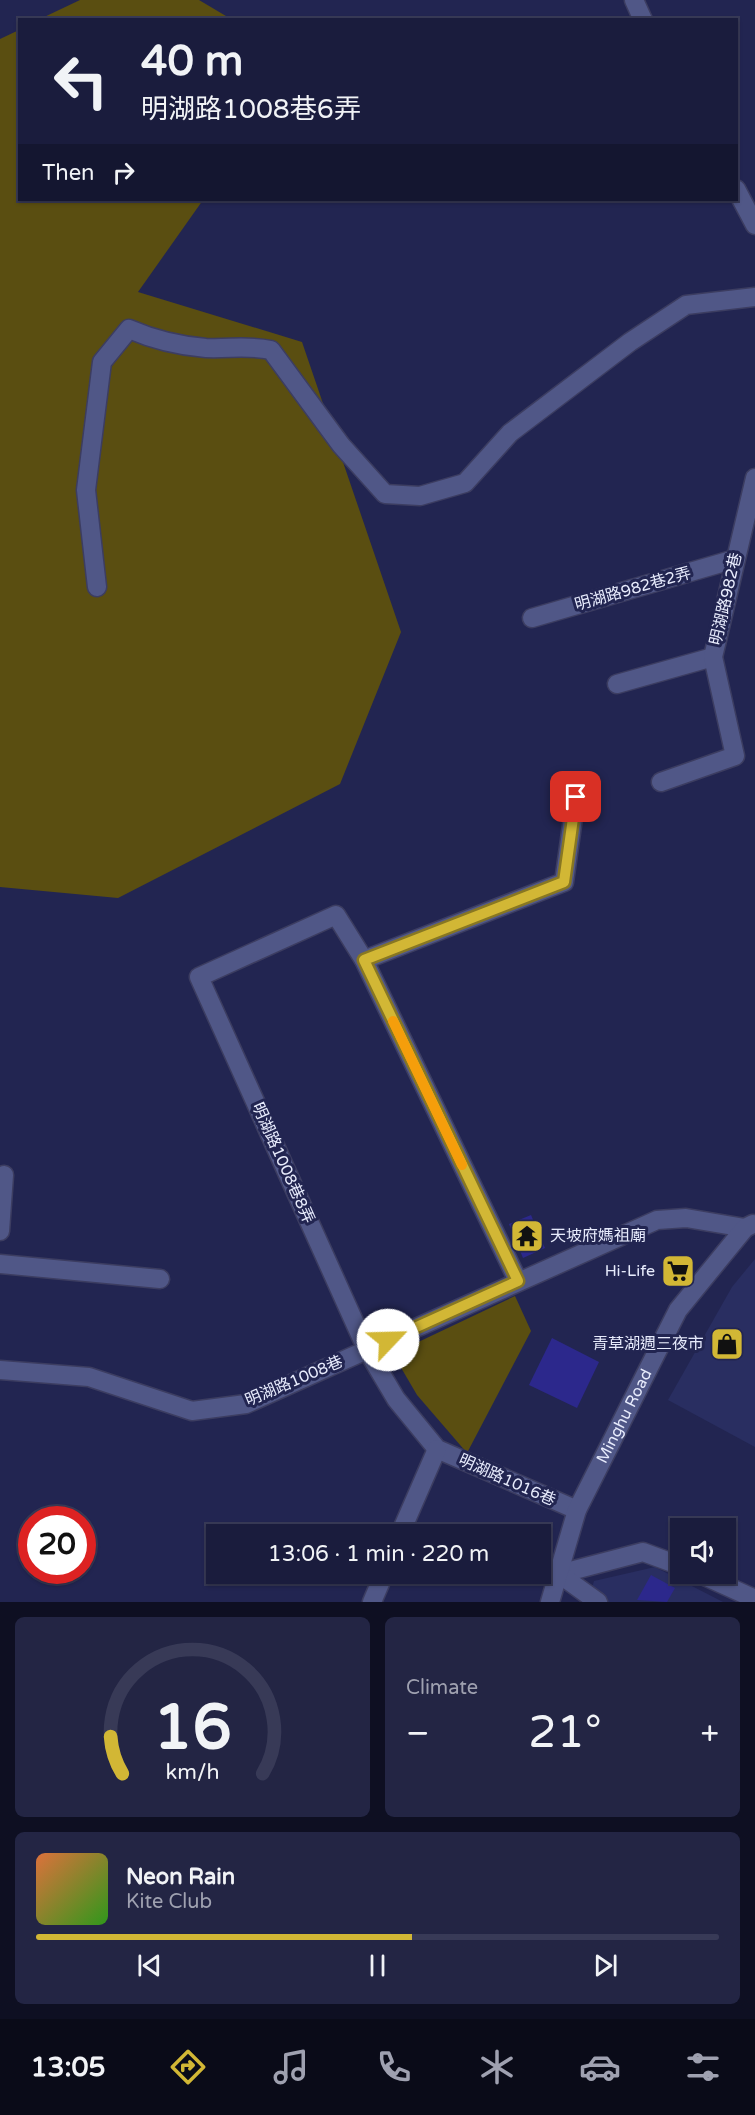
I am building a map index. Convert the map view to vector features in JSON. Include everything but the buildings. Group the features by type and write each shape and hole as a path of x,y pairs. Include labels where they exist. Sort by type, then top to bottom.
{"street":[{"path":"634,0 642,18"},
{"path":"738,193 755,225"},
{"path":"97,587 86,490 102,362 129,329 147,337 206,348 248,345 272,350 341,445 385,494 420,496 465,483 510,433 630,342 686,305 755,297"},
{"name":"明湖路982巷","path":"661,782 735,756 713,657 755,478"},
{"name":"明湖路982巷2弄","path":"532,618 735,559"},
{"path":"617,684 713,657"},
{"path":"518,1281 364,960 564,882 576,797"},
{"name":"明湖路1008巷8弄","path":"364,960 336,915 199,977 367,1350"},
{"path":"0,1230 4,1175"},
{"name":"明湖路1008巷","path":"0,1370 89,1377 192,1411 246,1404 657,1220 686,1218 750,1226"},
{"name":"Minghu Road","path":"550,1602 577,1510 678,1310 750,1226"},
{"path":"0,1264 160,1279"},
{"name":"明湖路1016巷","path":"367,1350 396,1399 437,1449 577,1510"},
{"name":"明湖路1016巷","path":"404,1524 437,1449"},
{"path":"559,1574 643,1552 670,1562"},
{"path":"559,1574 598,1602"},
{"path":"372,1602 380,1584"},
{"path":"722,1584 755,1599"}],"shaded area":[{"path":"80,0 199,0 229,18 42,18"},
{"path":"18,30 18,201 202,201 138,292 302,342 401,632 340,784 118,898 0,887 0,39"},
{"name":"青草湖週三夜市","path":"755,1259 755,1447 668,1400 732,1287"},
{"path":"515,1296 531,1331 467,1453 417,1395 393,1354"},
{"path":"655,1567 670,1575 670,1584 688,1584 723,1602 588,1602 594,1581"}],"slow traffic":[{"path":"393,1021 462,1165"}],"place":[{"name":"天坡府媽祖廟","path":"527,1236"},
{"name":"Hi-Life","path":"678,1271"},
{"name":"青草湖週三夜市","path":"727,1344"}],"route":[{"path":"388,1340 518,1281 364,960 564,882 576,797"}]}
